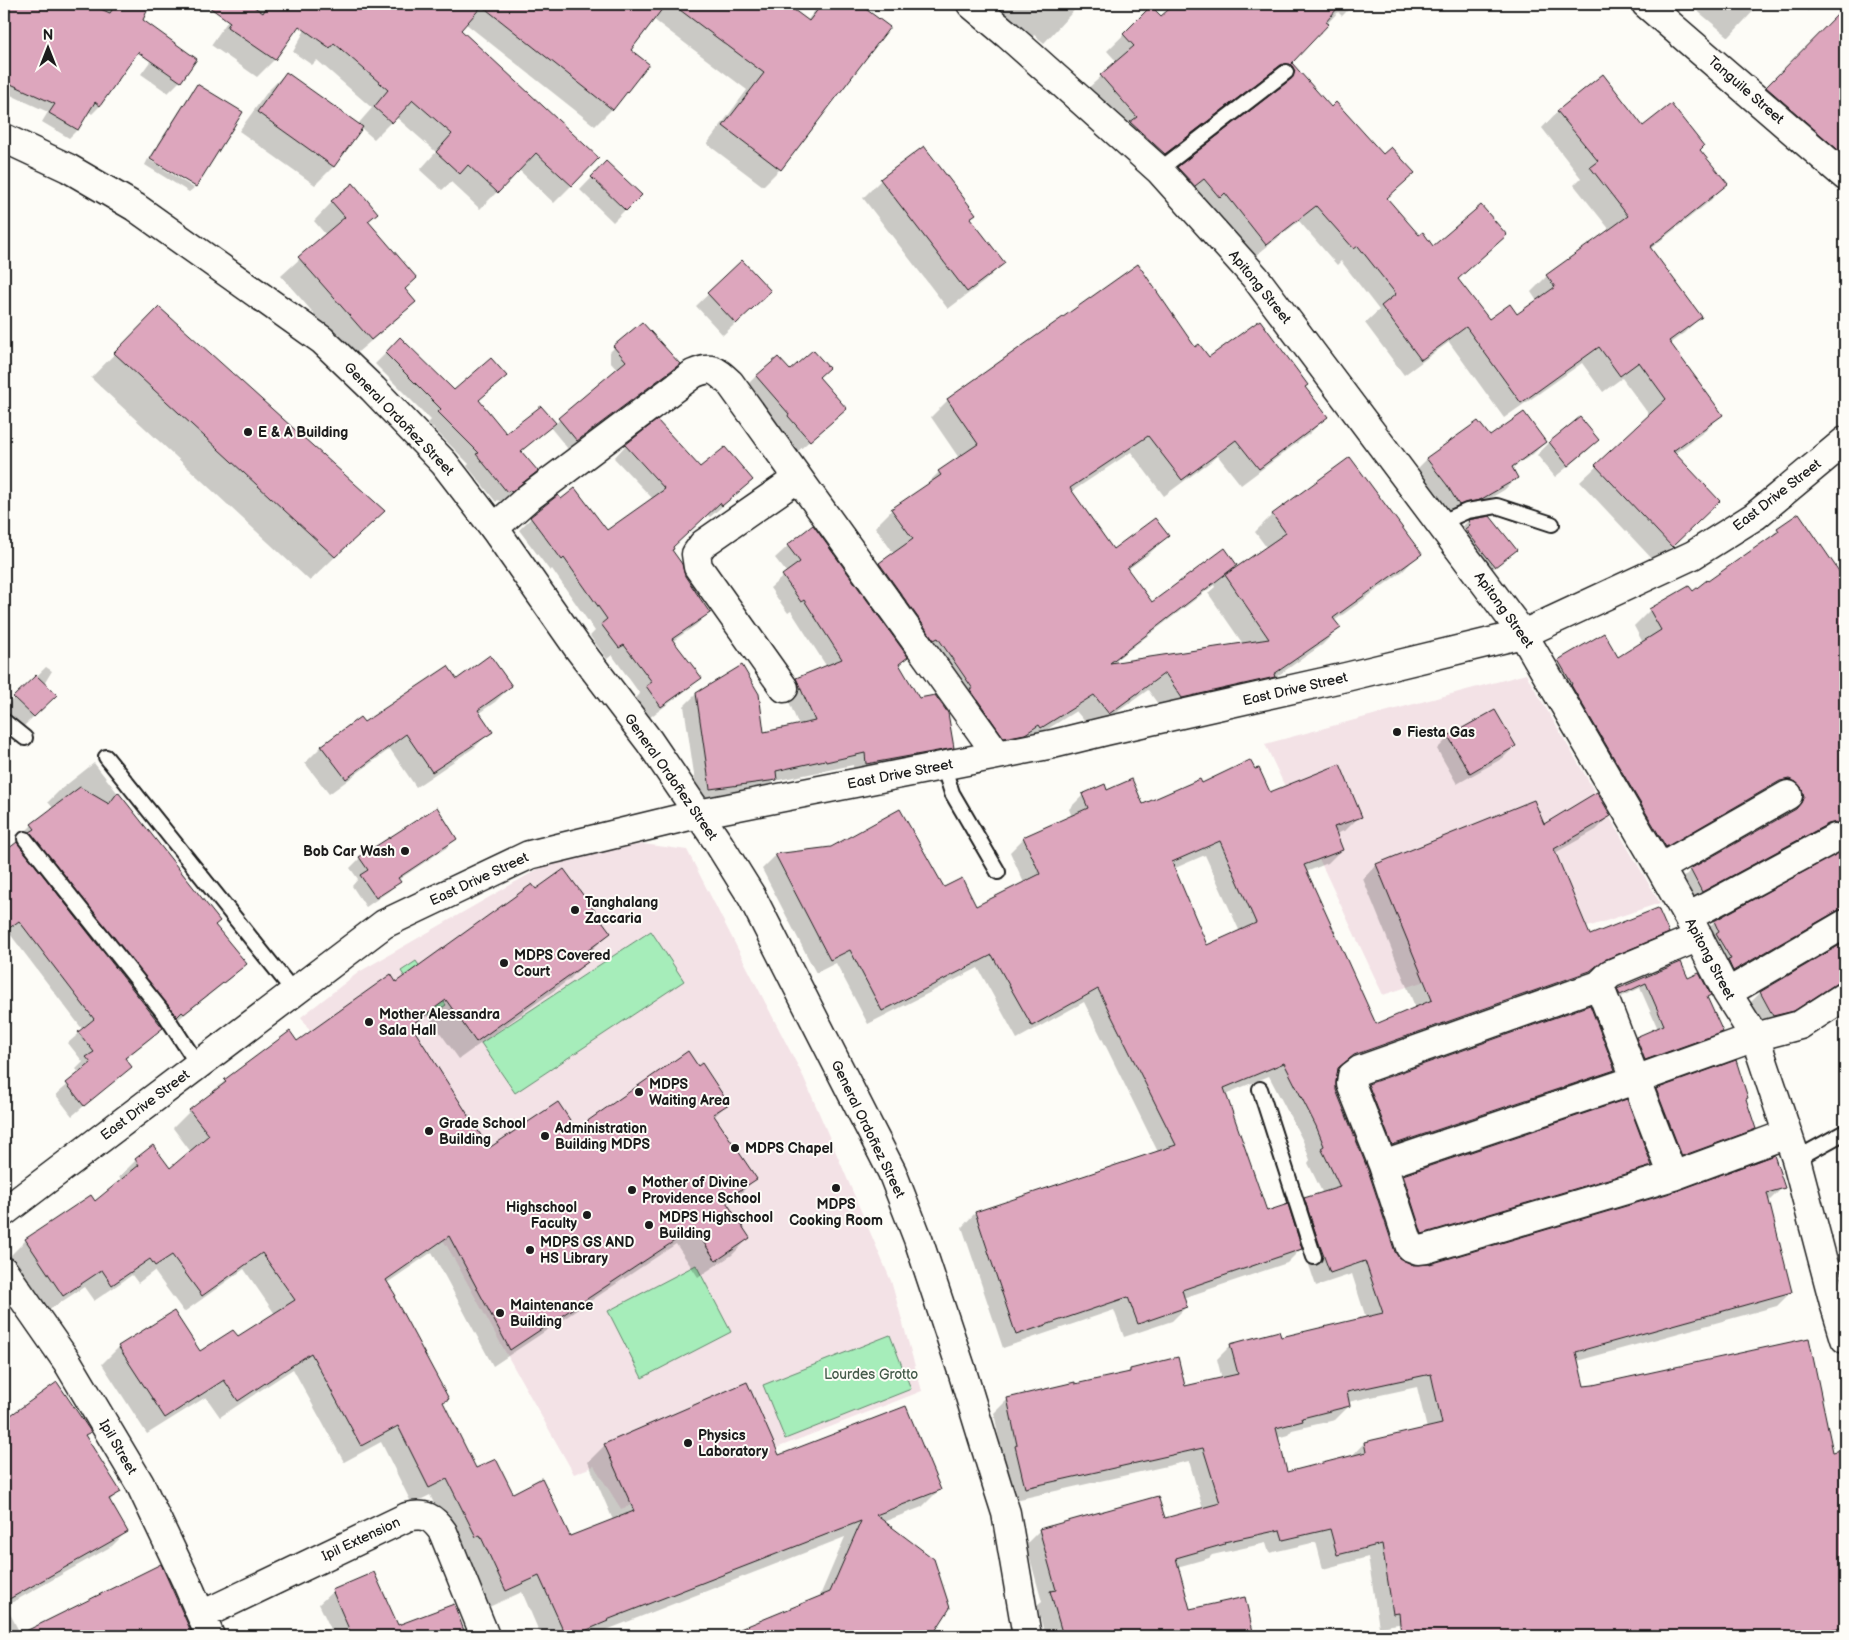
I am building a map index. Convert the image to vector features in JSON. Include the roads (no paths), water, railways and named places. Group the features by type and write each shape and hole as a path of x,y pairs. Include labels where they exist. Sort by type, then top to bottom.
{"street":[{"name":"Apitong Street","path":"971,4 1160,170 1255,277 1523,634 1694,927 1727,993 1754,1037 1796,1159 1845,1339"},
{"name":"Tanguile Street","path":"1646,4 1845,176"},
{"name":"General Ordoñez Street","path":"4,138 68,168 135,207 322,340 373,389 444,463 494,528 578,648 649,741 752,897 892,1172 918,1239 1006,1513 1027,1636"},
{"path":"494,528 528,498 693,374 707,368 717,372 730,383 997,754"},
{"name":"East Drive Street","path":"4,1212 384,924 529,854 698,814 1053,744 1106,730 1244,701 1523,634 1694,556 1755,516 1845,441"},
{"path":"784,688 698,567 696,554 703,544 798,478"},
{"path":"1660,868 1788,795"},
{"path":"1787,1134 1673,1176 1418,1250 1410,1248 1383,1165 1351,1084 1352,1076 1360,1070 1599,985 1610,974 1694,927 1835,838"},
{"path":"1727,993 1845,924"},
{"path":"1599,985 1673,1176"},
{"path":"1383,1165 1635,1080 1754,1037 1800,1025 1845,996"},
{"name":"Ipil Street","path":"4,1271 68,1363 110,1431 140,1484 206,1625"},
{"name":"Ipil Extension","path":"206,1625 407,1517 417,1515 428,1516 436,1522 443,1532 485,1636"}],"lane":[{"path":"1160,170 1286,72"},
{"path":"1440,523 1467,511 1498,506 1552,524"},
{"path":"4,721 25,738"},
{"path":"106,757 294,992"},
{"path":"943,765 952,793 998,872"},
{"path":"25,839 166,1016 198,1065"},
{"path":"1260,1089 1314,1257"},
{"path":"1796,1159 1845,1132"}],"place":[{"name":"E & A Building","path":"248,432"},
{"name":"Fiesta Gas","path":"1397,732"},
{"name":"Bob Car Wash","path":"405,851"},
{"name":"Tanghalang Zaccaria","path":"575,910"},
{"name":"MDPS Covered Court","path":"504,963"},
{"name":"Mother Alessandra Sala Hall","path":"369,1022"},
{"name":"MDPS Waiting Area","path":"639,1092"},
{"name":"Grade School Building","path":"429,1131"},
{"name":"Administration Building MDPS","path":"545,1136"},
{"name":"MDPS Chapel","path":"735,1148"},
{"name":"MDPS Cooking Room","path":"836,1188"},
{"name":"Mother of Divine Providence School","path":"632,1190"},
{"name":"Highschool Faculty","path":"587,1215"},
{"name":"MDPS Highschool Building","path":"649,1225"},
{"name":"MDPS GS AND HS Library","path":"530,1250"},
{"name":"Maintenance Building","path":"500,1313"},
{"name":"Physics Laboratory","path":"688,1443"}],"park label":[{"name":"Lourdes Grotto","path":"871,1374"}]}
